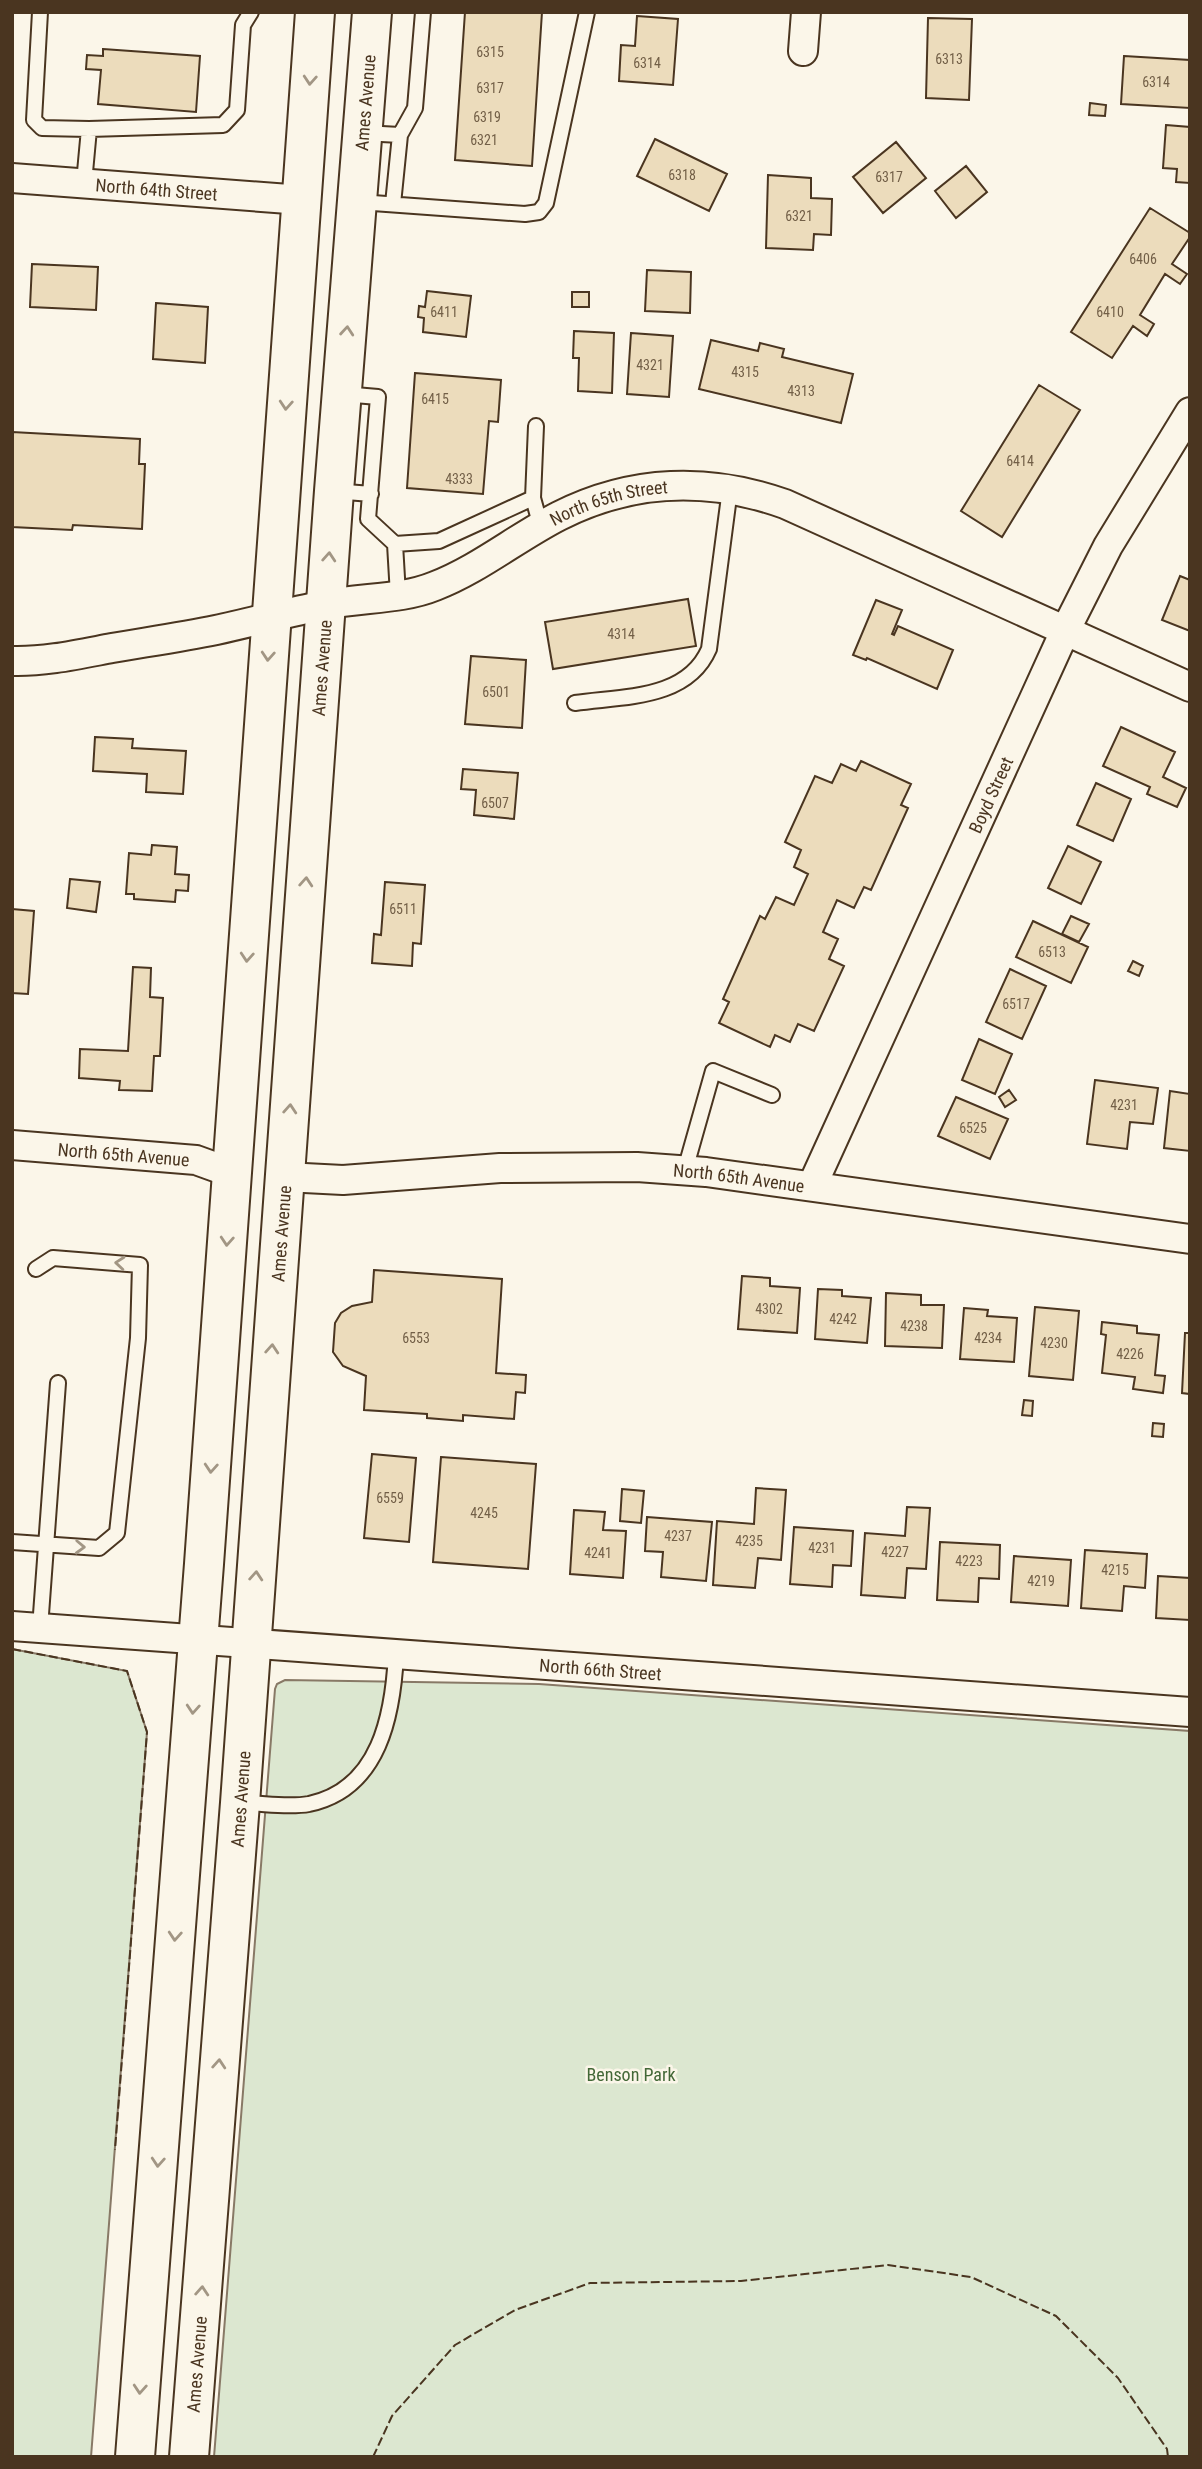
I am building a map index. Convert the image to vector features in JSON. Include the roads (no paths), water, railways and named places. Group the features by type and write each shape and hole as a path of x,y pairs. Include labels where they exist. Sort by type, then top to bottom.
{"main road":[{"name":"Ames Avenue","path":"189,2457 240,1803 326,604 352,493 342,394 375,203 363,132 372,12"},
{"path":"135,2457 198,1641 302,200 311,13"}],"street":[{"path":"803,51 806,12"},
{"name":"North 64th Street","path":"12,178 302,200"},
{"name":"Boyd Street","path":"812,1186 1065,631 1108,546 1190,412"},
{"name":"North 65th Street","path":"12,661 52,658 270,618 326,604 398,595 433,587 473,568 583,505 639,489 716,486 754,493 785,504 1190,687"},
{"name":"North 65th Avenue","path":"12,1145 196,1160 232,1172"},
{"name":"North 65th Avenue","path":"285,1177 343,1180 500,1168 637,1167 685,1170 1190,1239"},
{"name":"North 66th Street","path":"12,1626 1190,1712"}],"lane":[{"path":"40,12 34,120 42,128 89,129 223,125 237,110 243,25 251,12"},
{"path":"423,12 415,108 400,135 375,203 526,214 539,212 547,203 587,12"},
{"path":"84,183 89,129"},
{"path":"363,132 400,135"},
{"path":"536,426 533,498 541,527"},
{"path":"575,703 671,688 703,663 709,649 730,489"},
{"path":"352,493 368,519 395,544 398,595"},
{"path":"395,544 439,541 533,498"},
{"path":"685,1170 713,1071 772,1095"},
{"path":"12,1542 99,1548 117,1533 138,1338 140,1265 53,1258 36,1269"},
{"path":"40,1629 58,1383"},
{"path":"240,1803 293,1806 312,1803 337,1793 358,1776 377,1751 387,1726 395,1681 396,1654"}],"park label":[{"name":"Benson Park","path":"631,2074"}]}
